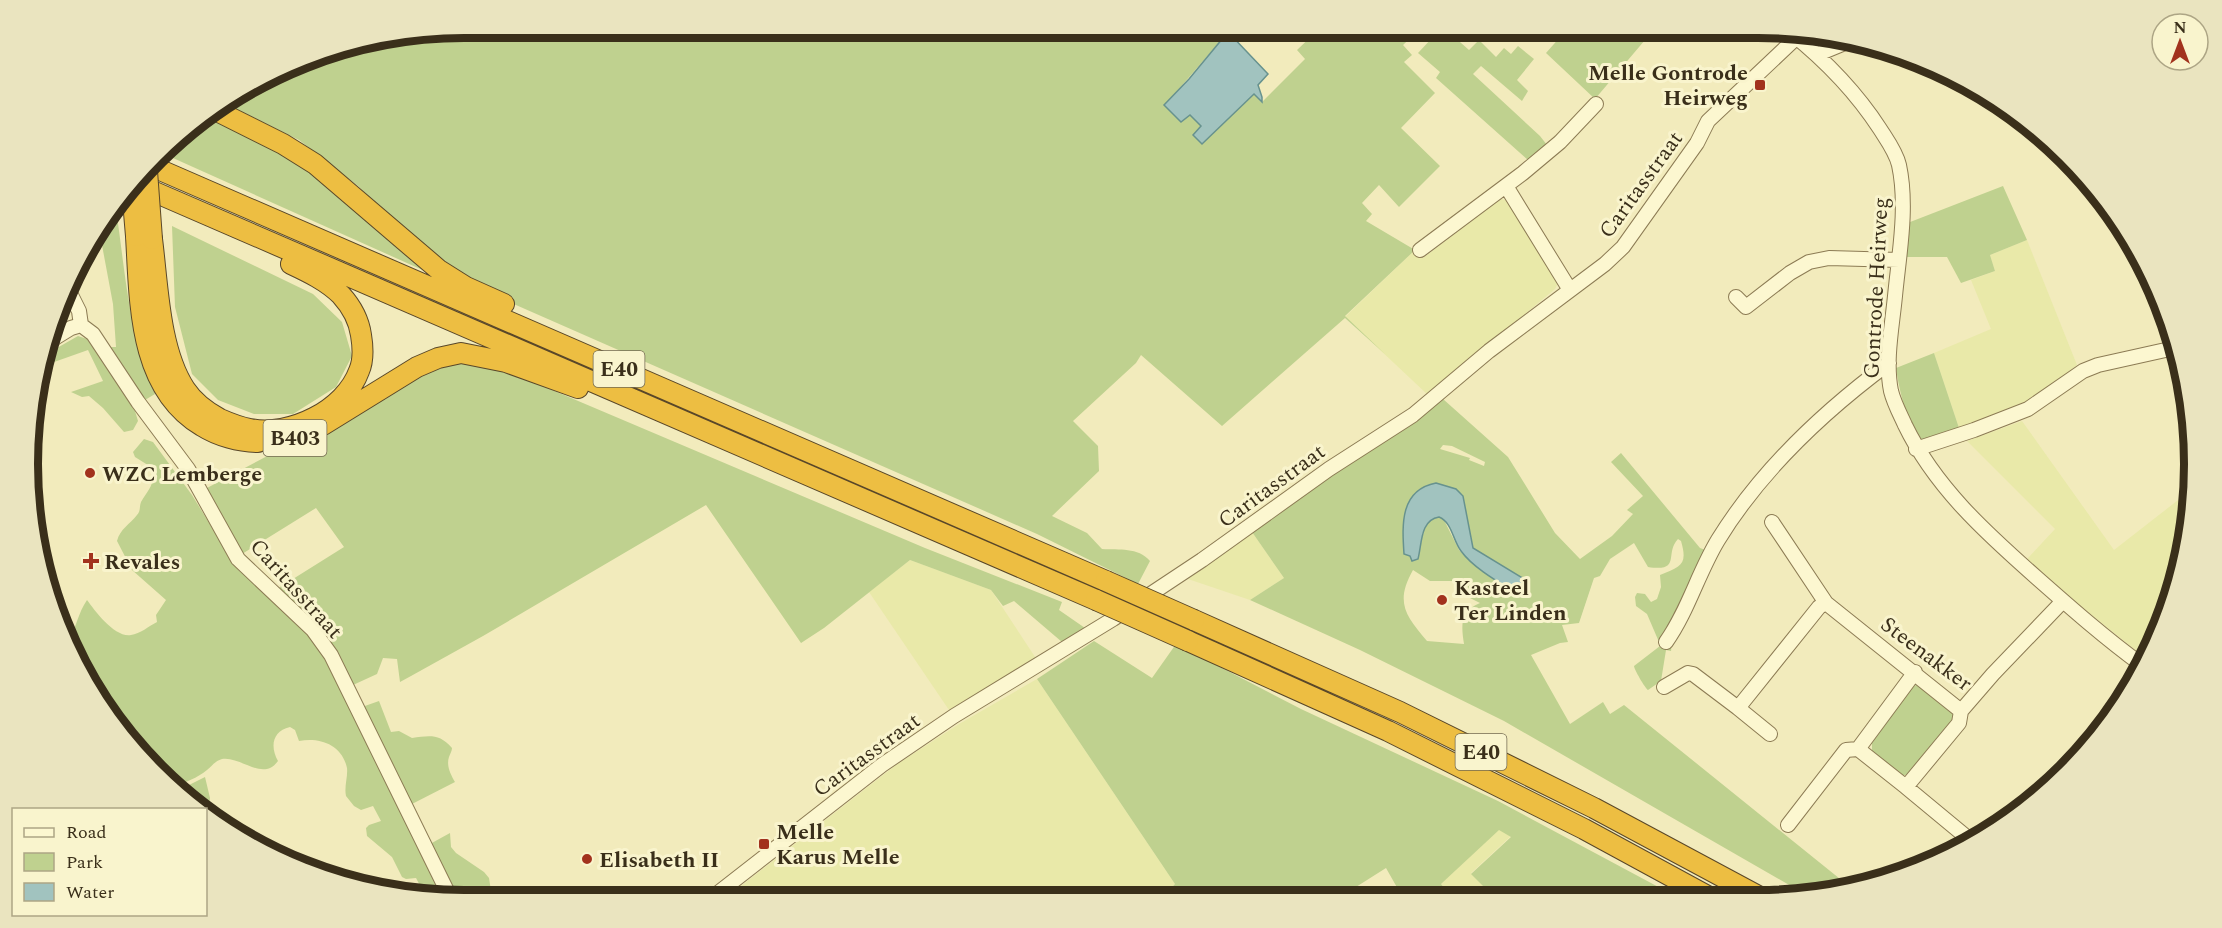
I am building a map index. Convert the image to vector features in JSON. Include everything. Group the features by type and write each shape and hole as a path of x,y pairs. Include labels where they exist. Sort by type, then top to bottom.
{"highway":[{"path":"221,113 283,144 315,164 439,270 466,287 1038,541 1087,572"},
{"name":"E40","path":"156,168 1087,572 1400,712 1594,808 1747,890"},
{"name":"B403","path":"147,179 144,322 149,350 158,376 170,398 181,411 209,430 229,438 249,442 273,442 296,438 338,417 417,367 438,358 461,353 506,362 575,388 619,393"},
{"name":"E40","path":"141,186 1096,600 1388,731 1584,829 1698,890"},
{"name":"B403","path":"133,195 304,270 326,283 341,296 355,314 363,346 360,371 345,395 315,417 297,425 276,430 251,430 230,424 212,415 195,400 186,390 176,372 168,347 133,195"}],"street":[{"name":"Caritasstraat","path":"722,890 882,765 954,716 1113,619 1212,553 1329,469 1413,415 1489,351 1623,248 1697,143 1708,121 1790,38"},
{"name":"Gontrode Heirweg","path":"1799,39 1818,54 1865,106 1897,159 1902,200 1889,363 1892,392 1916,449 1943,486 1972,517 2064,602 2109,641 2136,661"},
{"path":"1818,54 1838,46"},
{"path":"1420,250 1506,186 1560,142 1596,104"},
{"path":"1506,186 1570,290"},
{"path":"1736,297 1746,307 1790,273 1809,262 1829,258 1899,260"},
{"path":"57,337 81,325 79,311 72,297"},
{"name":"Caritasstraat","path":"81,325 93,334 138,402 188,469 238,559 313,630 331,655 447,890"},
{"path":"1916,449 2028,409 2083,371 2098,365 2169,349"},
{"path":"1666,642 1675,629 1708,557 1748,496 1778,460 1864,381 1889,363"},
{"name":"Steenakker","path":"1772,522 1826,603 1961,711 1993,674 2064,602"},
{"path":"1738,708 1819,607 1826,603"},
{"path":"1788,825 1915,672"},
{"path":"1664,687 1688,673 1693,674 1770,734"},
{"path":"1906,787 1959,723 1961,711"},
{"path":"1852,750 1906,787 1965,836"}],"green space":[{"path":"436,38 1223,38 1165,105 1190,114 1201,126 1193,135 1254,94 1262,102 1305,59 1297,50 1310,38 1410,38 1403,45 1412,55 1404,62 1435,93 1401,128 1440,166 1399,207 1379,185 1362,203 1372,214 1366,221 1415,250 1345,316 1385,354 1345,318 1222,426 1141,355 1136,363 1073,421 1098,446 1099,471 1052,516 1087,533 1102,549 1140,553 1150,561 1138,584 1037,534 459,280 429,256 358,186 299,140 231,107 275,81 327,60 381,46"},
{"path":"1432,38 1455,38 1469,50 1479,40 1496,57 1504,48 1511,54 1518,46 1534,59 1517,80 1528,91 1522,101 1481,66 1473,74 1547,145 1528,160 1436,78 1440,72 1418,53"},
{"path":"1559,38 1647,38 1595,99 1546,53"},
{"path":"214,119 268,144 314,172 427,272 169,156"},
{"path":"2003,186 2027,240 1990,255 1995,271 1961,283 1947,257 1907,257 1905,224"},
{"path":"1501,199 1510,201 1558,283 1555,289 1428,395 1345,317 1415,250 1423,258"},
{"path":"117,216 125,279 139,350 155,394 145,400 111,347 116,347 113,304 101,240"},
{"path":"172,226 313,294 342,322 352,356 336,387 293,414 254,414 218,400 192,374 175,307"},
{"path":"2027,240 2077,365 2040,396 2019,409 1960,431 1934,353 1991,329 1971,280 1995,271 1990,255"},
{"path":"78,336 87,339 135,411 138,421 133,430 124,432 89,396 82,397 71,392 103,381 88,350 50,363 53,350"},
{"path":"1934,353 1960,431 1921,441 1908,416 1896,368"},
{"path":"445,362 486,362 925,548 1062,602 1059,610 1085,628 1062,642 1014,601 1003,606 991,590 910,560 824,628 801,643 706,505 400,682 397,659 383,658 377,674 353,685 277,589 344,547 316,508 242,554 207,488"},
{"path":"1443,399 1508,457 1555,533 1580,559 1612,536 1633,514 1627,510 1643,496 1611,462 1621,453 1700,548 1708,551 1676,609 1671,651 1666,650 1661,681 1648,690 1634,668 1660,646 1647,614 1636,606 1635,597 1637,593 1645,594 1651,602 1657,599 1661,587 1660,575 1678,567 1683,560 1683,549 1678,539 1672,550 1669,564 1665,567 1648,567 1634,543 1610,559 1600,576 1594,578 1579,623 1562,625 1568,642 1531,655 1570,724 1603,702 1610,714 1624,705 1843,882 1796,889 1504,721 1360,650 1250,600 1284,578 1252,532 1324,480 1417,421","holes":["1443,445 1452,446 1485,462 1484,466 1469,460 1470,458 1440,449","1436,484 1456,489 1463,496 1473,548 1528,582 1521,596 1468,559 1459,550 1443,518 1432,518 1425,526 1423,535 1403,535 1403,524 1410,504","1413,570 1430,581 1460,581 1470,598 1480,603 1473,606 1463,619 1464,644 1427,641 1408,616 1404,591"]},
{"path":"2022,421 2114,550 2184,496 2170,574 2162,601 2140,654 2068,596 2027,559 2055,529 1967,441"},
{"path":"144,439 153,442 192,495 243,572 306,630 362,707 379,701 391,732 399,731 412,738 429,736 438,738 452,748 448,764 455,782 412,804 430,844 450,833 451,847 484,872 489,878 491,890 422,888 416,878 402,877 392,857 367,836 366,828 381,821 373,806 361,810 354,806 346,796 347,768 340,753 322,741 299,741 295,730 290,727 279,732 274,740 275,756 278,761 272,767 259,769 237,761 222,759 182,784 143,745 109,701 81,653 72,632 87,600 112,628 125,635 131,635 157,622 156,615 166,600 132,570 117,541 123,530 138,513 152,482 151,467 135,457 133,452"},
{"path":"1252,532 1284,578 1250,600 1188,579"},
{"path":"910,560 991,590 1037,660 949,710 869,592"},
{"path":"1094,641 1152,678 1176,644 1301,709 1498,801 1664,890 1487,890 1471,874 1511,837 1499,830 1441,884 1446,890 1398,890 1386,868 1351,890 1169,890 1175,884 1037,679"},
{"path":"1037,679 1175,884 1169,890 736,890 896,765 959,724"},
{"path":"1920,684 1956,712 1957,718 1909,774 1901,776 1872,751 1872,743 1913,686"},
{"path":"205,777 210,798 209,806 204,802 185,787"},
{"path":"1499,829 1511,836 1471,873 1487,890 1446,890 1441,884"}],"water":[{"path":"1223,38 1234,38 1268,74 1258,85 1262,102 1254,94 1202,144 1193,135 1201,126 1190,115 1181,122 1164,105"},
{"path":"1436,483 1456,489 1463,496 1473,548 1529,582 1521,596 1473,564 1458,547 1450,527 1439,517 1433,519 1425,528 1418,559 1412,561 1410,556 1404,554 1404,520 1410,501 1424,487"}],"place":[{"name":"Melle Gontrode Heirweg","path":"1760,85"},
{"name":"WZC Lemberge","path":"90,473"},
{"name":"Revales","path":"91,561"},
{"name":"Kasteel Ter Linden","path":"1442,600"},
{"name":"Melle Karus Melle","path":"764,844"},
{"name":"Elisabeth II","path":"587,859"}]}
